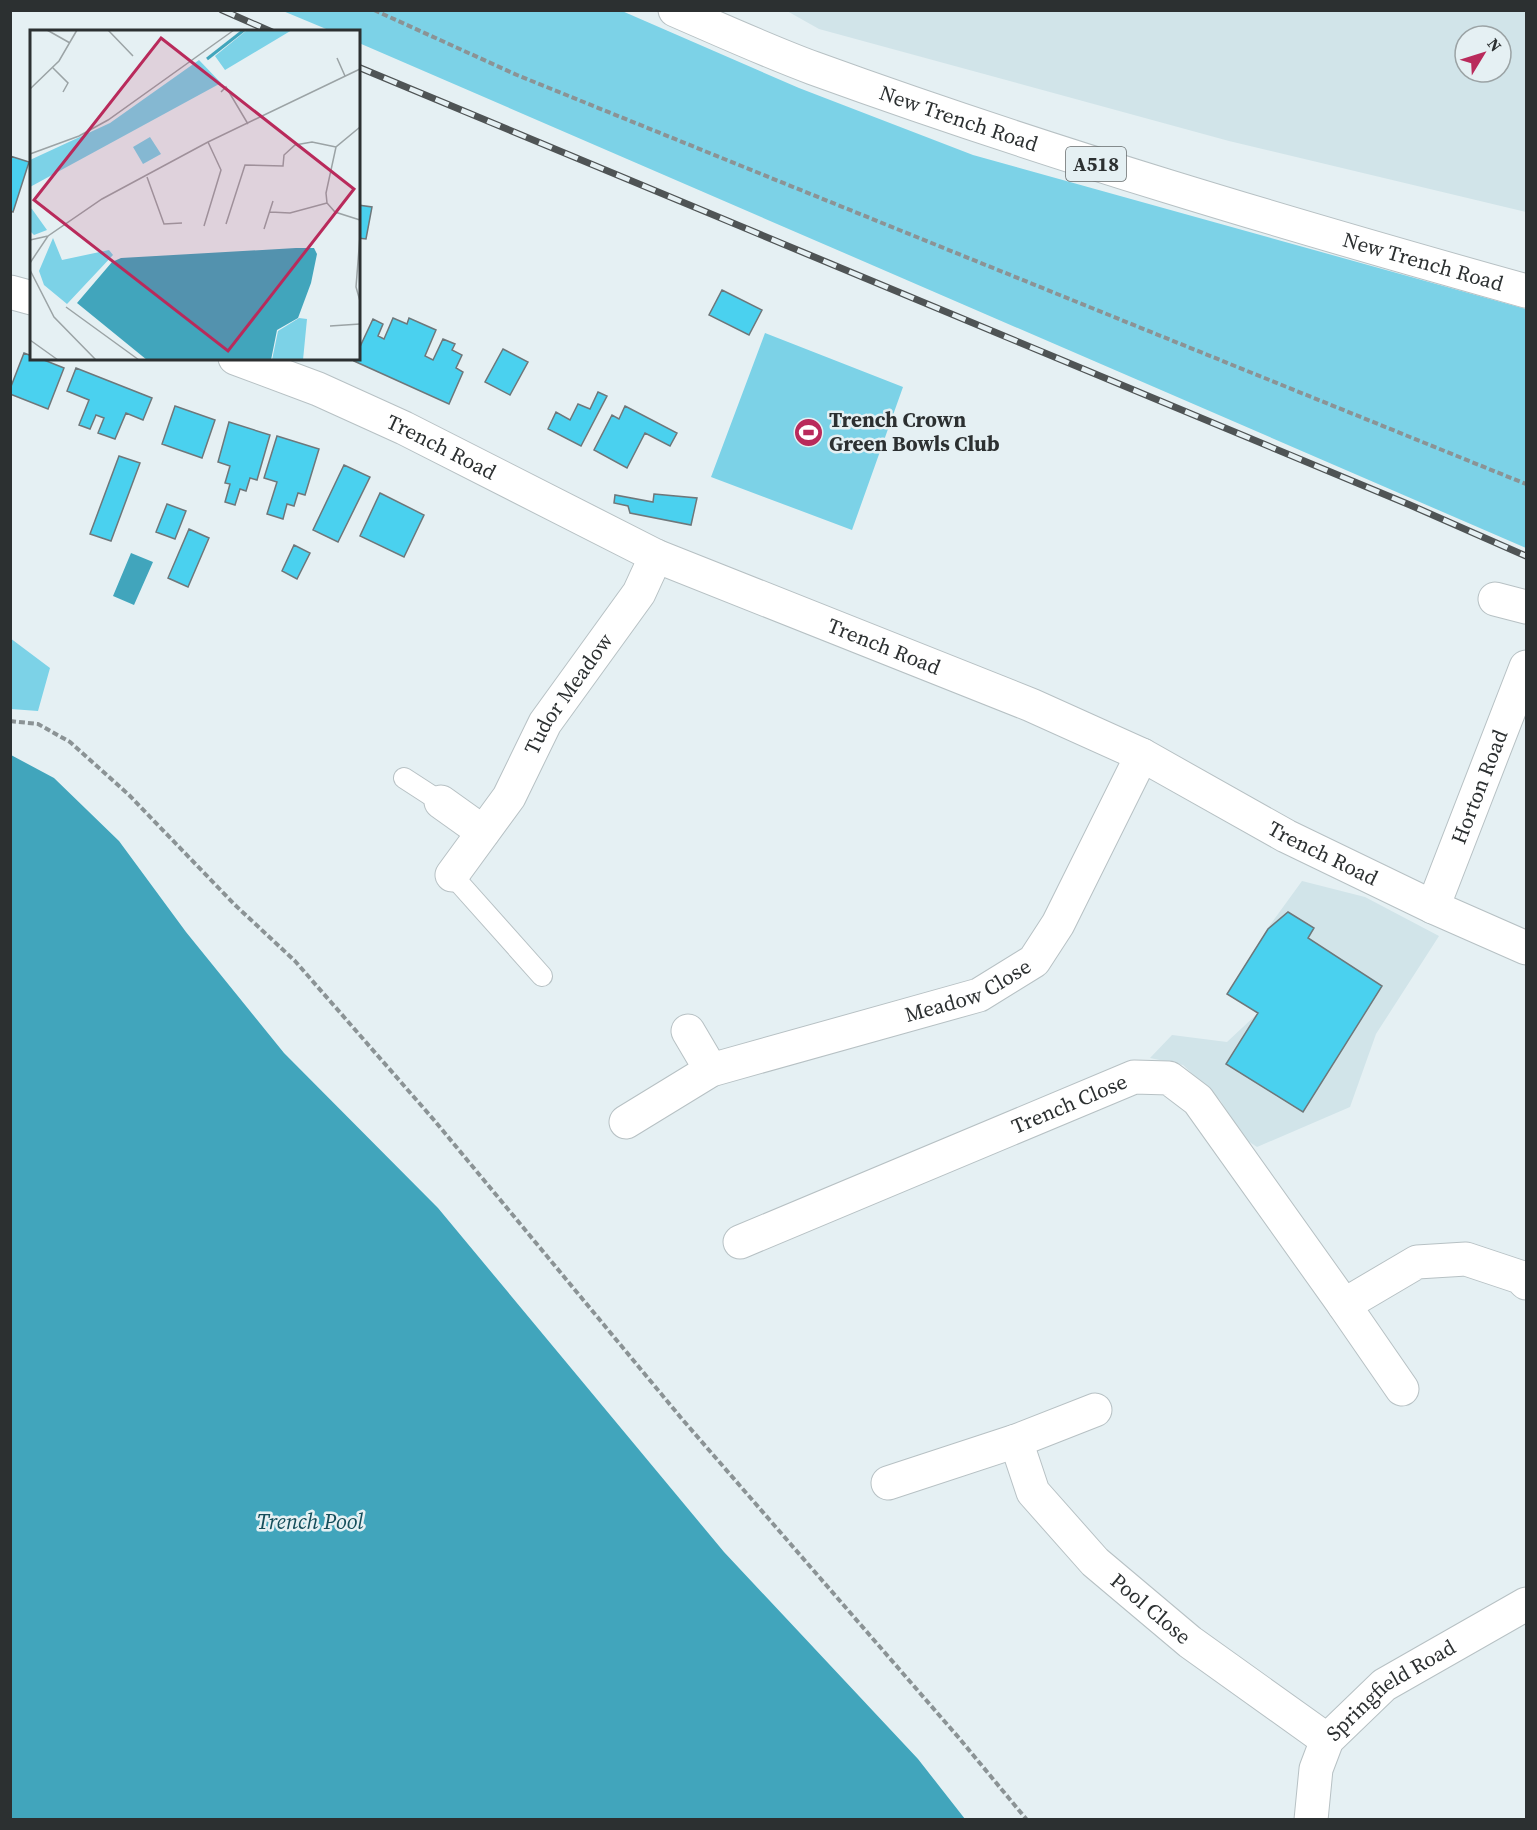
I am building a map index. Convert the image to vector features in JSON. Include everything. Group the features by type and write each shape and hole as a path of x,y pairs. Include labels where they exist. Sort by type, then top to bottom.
{"main road":[{"name":"New Trench Road","path":"675,10 811,68 1071,157 1527,291"},
{"path":"10,292 30,297"},
{"name":"Trench Road","path":"240,360 318,389 404,428 656,556 1030,705 1142,755 1286,836 1433,907 1527,948"},
{"name":"Tudor Meadow","path":"452,875 509,797 545,723 639,593 656,556"},
{"path":"1495,599 1527,607"},
{"name":"Horton Road","path":"1433,907 1527,667"},
{"name":"Meadow Close","path":"626,1122 711,1070 979,995 1034,961 1058,924 1142,755"},
{"path":"441,802 483,832"},
{"path":"688,1031 711,1070"},
{"name":"Trench Close","path":"740,1242 1134,1077 1169,1078 1198,1100 1402,1389"},
{"path":"1344,1305 1417,1262 1466,1259 1520,1277 1527,1283"},
{"path":"888,1484 1016,1442 1095,1410"},
{"name":"Pool Close","path":"1016,1442 1033,1492 1095,1562 1190,1642 1328,1740"},
{"name":"Springfield Road","path":"1311,1820 1316,1769 1328,1740 1384,1685 1527,1604"}],"lane":[{"path":"404,778 441,802"},
{"path":"452,875 542,976"}],"path":[{"path":"374,10 517,75 1527,484"},
{"path":"10,721 38,724 70,742 129,795 235,905 295,961 336,1011 434,1120 682,1419 959,1738 1027,1820"}],"shaded area":[{"path":"283,11 622,11 799,88 973,155 1526,309 1526,548 360,43 360,30 329,30"},
{"path":"787,11 1526,11 1526,212 1229,141 819,29"},
{"name":"Trench Crown Green Bowls Club","path":"765,333 903,387 852,530 711,477"},
{"path":"10,638 50,668 38,711 11,709"},
{"path":"1302,881 1365,897 1439,936 1376,1034 1350,1107 1257,1147 1245,1139 1220,1100 1183,1065 1150,1058 1172,1035 1227,1042 1258,1013 1227,994 1267,929"}],"water":[{"path":"131,553 153,562 134,605 113,596"},
{"name":"Trench Pool","path":"11,755 54,778 119,841 186,932 284,1053 438,1208 724,1552 918,1759 965,1819 11,1819"}],"building":[{"path":"10,156 29,162 13,212 10,211"},
{"path":"360,205 372,207 366,239 360,238"},
{"path":"722,290 762,310 749,335 709,315"},
{"path":"393,318 407,324 409,318 436,330 425,356 433,360 443,339 455,344 452,350 462,355 456,368 463,372 449,404 354,361 360,360 360,347 373,319 383,324 378,336 384,339"},
{"path":"503,349 528,362 510,395 485,382"},
{"path":"24,353 30,355 30,360 44,360 64,368 48,409 10,394"},
{"path":"76,368 152,398 143,420 126,413 115,439 98,433 104,418 96,415 90,429 79,425 89,400 67,391"},
{"path":"598,392 607,396 581,446 548,429 556,412 570,420 578,404 590,409"},
{"path":"175,406 215,420 202,458 162,444"},
{"path":"625,406 677,433 670,446 645,433 627,468 594,450 612,415 619,419"},
{"path":"229,422 270,435 257,480 250,478 246,491 240,489 235,505 225,502 230,484 225,483 230,466 218,462"},
{"path":"277,436 319,449 305,495 298,493 294,506 287,504 283,519 267,514 277,482 264,478"},
{"path":"119,456 140,463 111,541 90,534"},
{"path":"344,465 370,477 338,542 313,530"},
{"path":"380,493 424,515 404,557 360,536"},
{"path":"654,494 697,498 691,525 630,513 628,506 614,503 615,495 653,502"},
{"path":"167,504 186,511 175,539 156,532"},
{"path":"189,529 209,538 188,587 168,578"},
{"path":"294,545 310,553 297,579 282,571"},
{"path":"1288,912 1314,928 1308,938 1382,986 1303,1112 1226,1064 1258,1013 1227,994 1268,929"}],"railway":[{"path":"222,10 267,30"},
{"path":"360,68 1410,505 1526,556"}],"place":[{"name":"Trench Crown Green Bowls Club","path":"808,432"}]}
